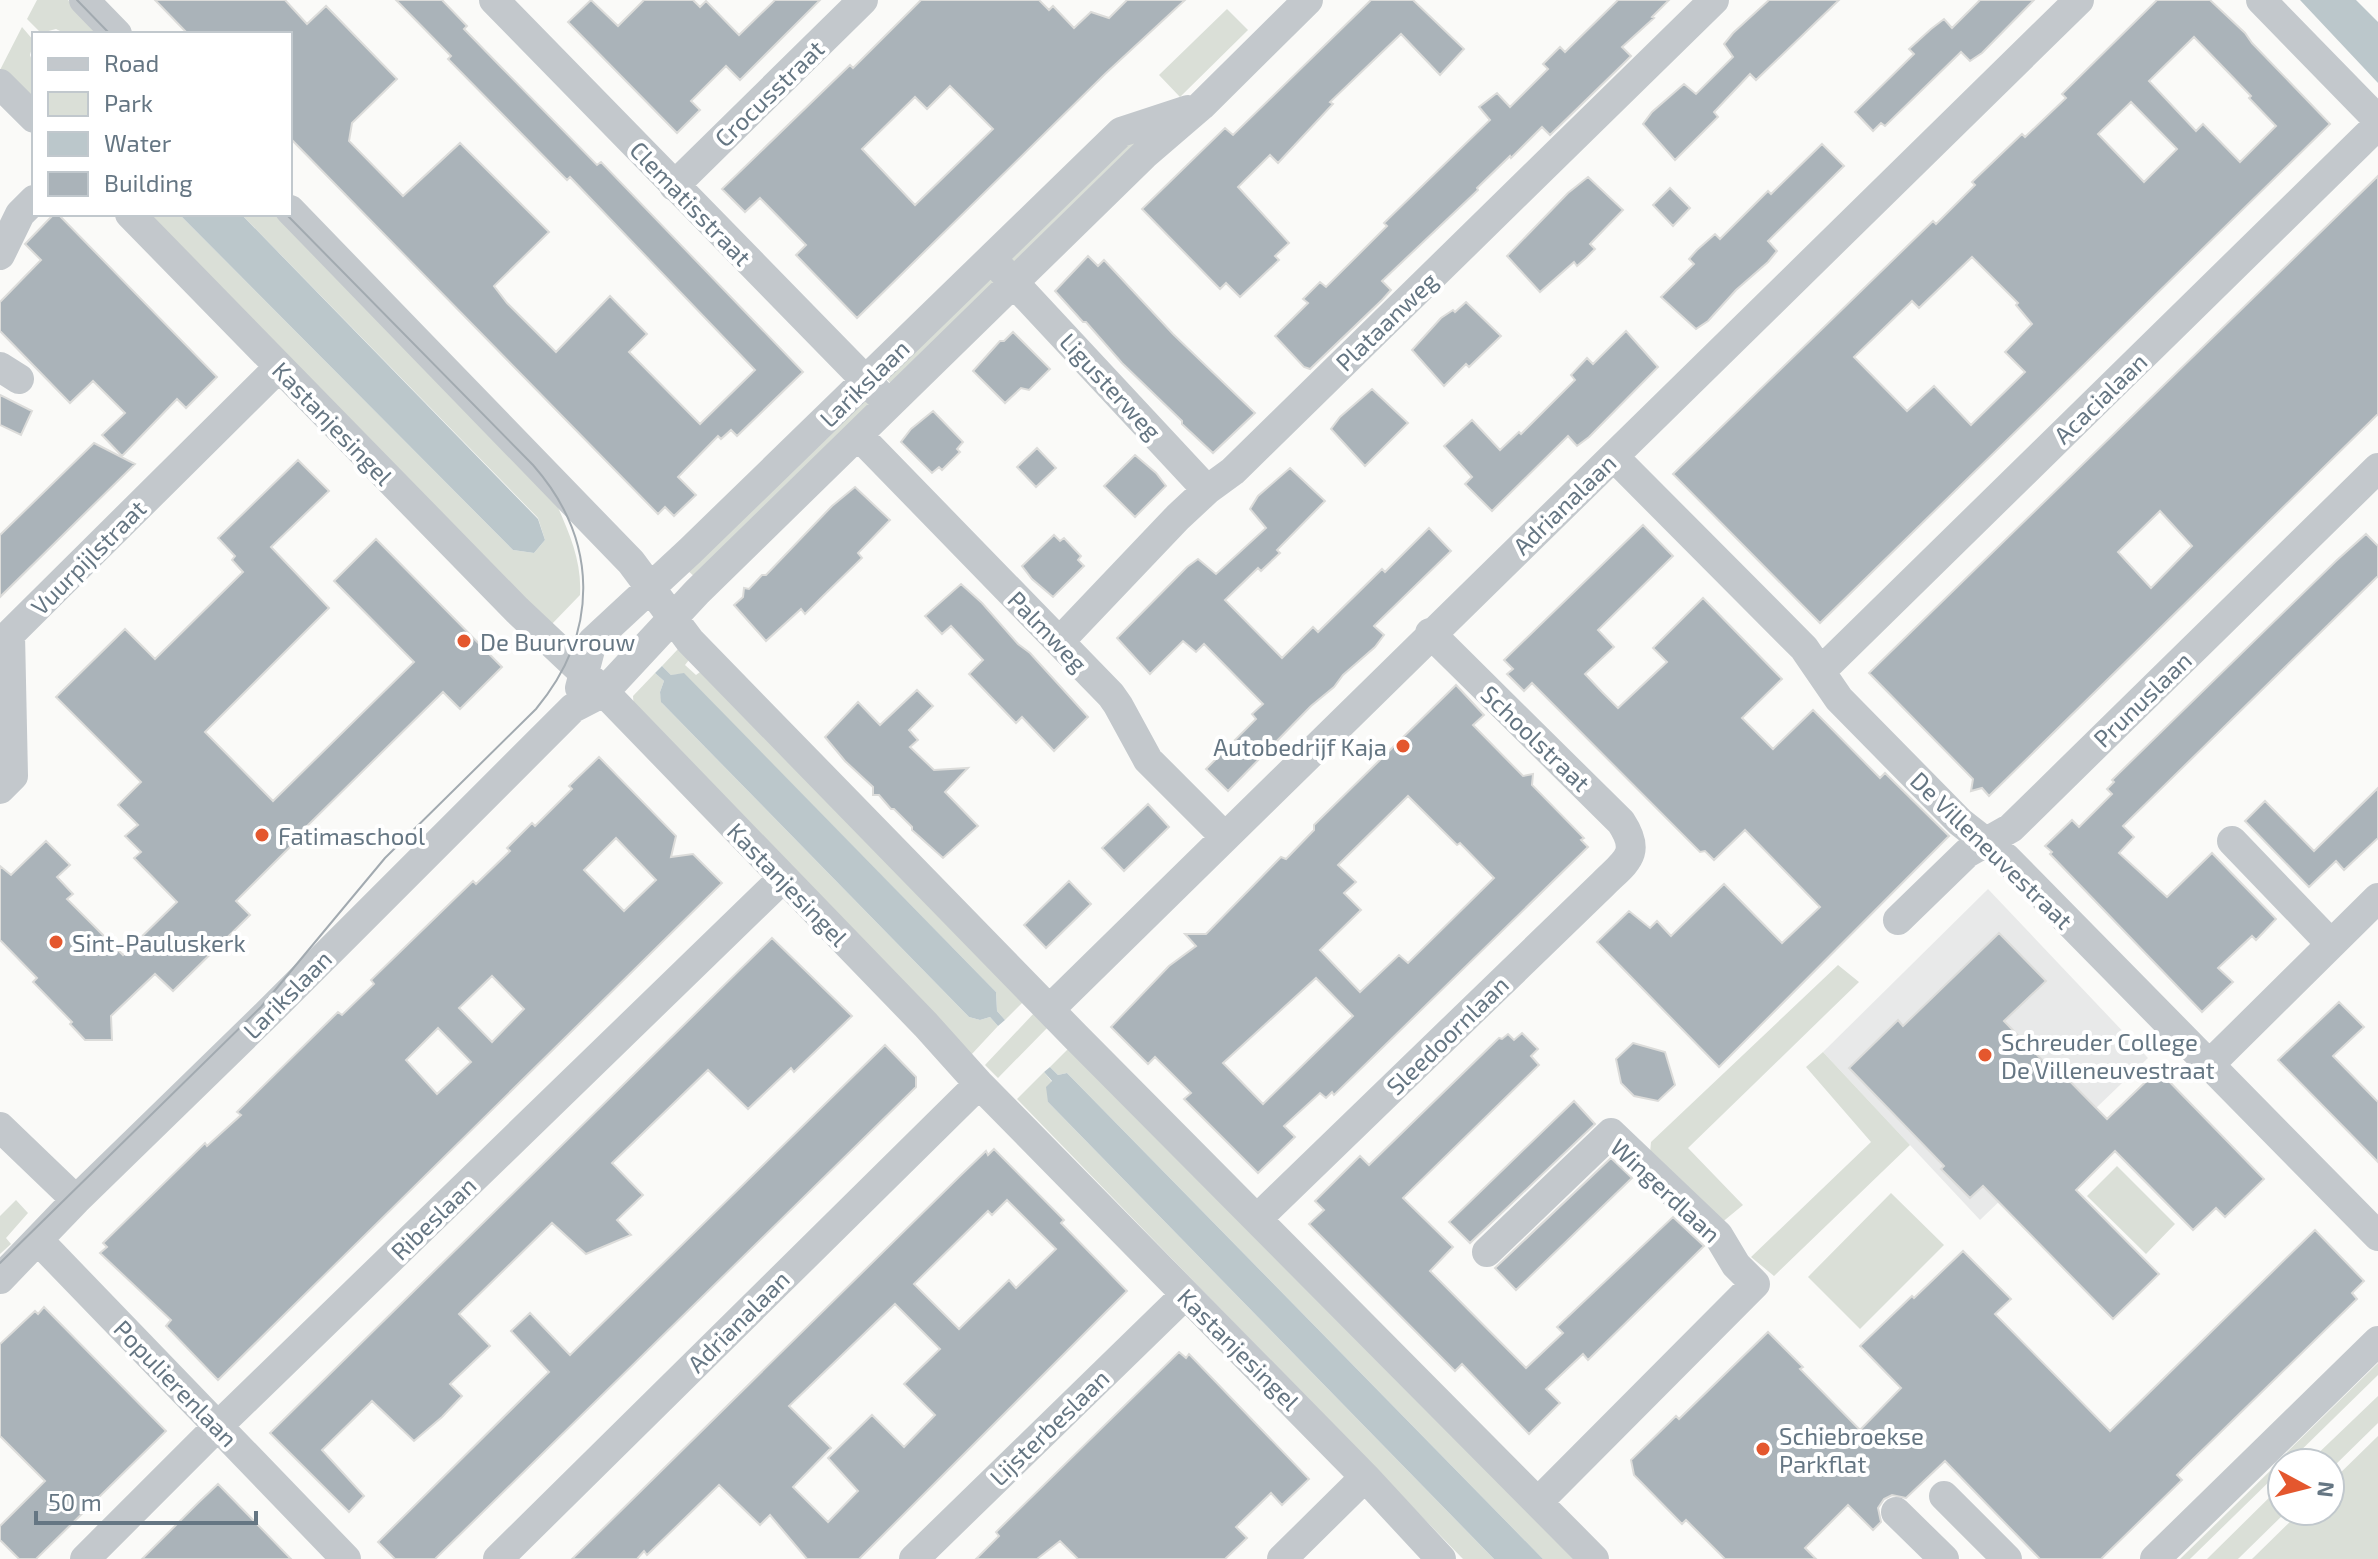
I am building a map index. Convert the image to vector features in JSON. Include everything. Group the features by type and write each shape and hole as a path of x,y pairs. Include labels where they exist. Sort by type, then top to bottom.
{"street":[{"path":"84,0 115,32"},
{"name":"Crocusstraat","path":"674,186 863,0"},
{"name":"Larikslaan","path":"0,1279 573,708 594,683 674,619 697,592 1144,155 1201,106 1308,0"},
{"name":"Plataanweg","path":"1059,642 1207,490 1233,471 1714,0"},
{"name":"Adrianalaan","path":"1050,1009 1430,633 1614,457 2079,0"},
{"path":"2261,0 2378,122"},
{"name":"Clematisstraat","path":"512,6 674,186 890,405"},
{"path":"0,84 32,116"},
{"name":"Larikslaan","path":"594,683 592,642 1121,132 1201,106"},
{"name":"Acacialaan","path":"1821,671 2378,122"},
{"path":"0,255 20,214 32,202"},
{"path":"292,212 554,479 651,586 690,641 1594,1559"},
{"name":"Kastanjesingel","path":"132,216 517,610 594,683 1441,1559"},
{"name":"Ligusterweg","path":"993,257 1013,284 1207,490"},
{"name":"Vuurpijlstraat","path":"0,789 13,776 10,634 279,367"},
{"name":"Palmweg","path":"858,435 1118,705 1148,760 1224,836"},
{"name":"De Villeneuvestraat","path":"1614,457 1804,648 1839,699 1960,822 2006,858 2378,1236"},
{"name":"Prunuslaan","path":"1898,920 1967,853 2011,828 2378,468"},
{"name":"Schoolstraat","path":"1430,633 1621,822 1633,848"},
{"path":"2232,841 2331,944"},
{"name":"Sleedoornlaan","path":"1257,1219 1627,861 1633,848"},
{"name":"Ribeslaan","path":"85,1559 782,879"},
{"path":"2209,1065 2378,898"},
{"name":"Adrianalaan","path":"498,1559 979,1084"},
{"path":"2,1133 76,1200"},
{"name":"Wingerdlaan","path":"1487,1252 1611,1133 1718,1235 1736,1265 1755,1284 1538,1502"},
{"name":"Populierenlaan","path":"39,1241 346,1559"},
{"name":"Lijsterbeslaan","path":"914,1559 1185,1295"},
{"path":"2155,1559 2378,1341"},
{"path":"1282,1559 1365,1477"},
{"path":"1944,1496 2007,1559"},
{"path":"1896,1512 1944,1559"}],"shaded area":[{"name":"Schreuder College De Villeneuvestraat","path":"1988,889 2148,1058 1980,1220 1823,1052"}],"green space":[{"path":"37,0 68,0 99,32 62,32 56,29 40,32 27,19"},
{"path":"1227,9 1248,30 1180,97 1159,75"},
{"path":"22,27 32,39 32,102 0,70"},
{"path":"1130,138 1135,144 1013,263 1009,253"},
{"path":"144,216 181,216 513,550 534,553 545,540 538,518 243,216 277,216 557,505 577,560 580,595 549,627"},
{"path":"985,276 995,282 891,384 887,379"},
{"path":"866,400 870,405 696,578 687,570"},
{"path":"678,649 692,656 685,665 696,675 704,669 1025,1000 1005,1020 997,1011 996,992 684,674 671,675 662,666"},
{"path":"655,673 664,681 660,692 662,703 969,1017 980,1020 990,1017 998,1026 971,1055 634,711 633,696"},
{"path":"1838,965 1859,982 1688,1148 1743,1205 1720,1224 1650,1153 1651,1142"},
{"path":"1035,1012 1049,1026 998,1078 985,1065"},
{"path":"1071,1046 1581,1559 1543,1559 1067,1073 1058,1075 1050,1067"},
{"path":"1823,1052 1910,1145 1774,1276 1751,1257 1871,1142 1806,1067"},
{"path":"1044,1072 1052,1082 1048,1102 1494,1559 1463,1559 1017,1099"},
{"path":"2117,1166 2175,1224 2146,1254 2087,1196"},
{"path":"1891,1193 1944,1245 1860,1329 1808,1277"},
{"path":"16,1200 28,1213 6,1238 11,1244 0,1254 0,1216"},
{"path":"2378,1363 2378,1375 2304,1447 2292,1447"},
{"path":"2378,1396 2378,1423 2346,1454 2346,1447 2325,1447"},
{"path":"2378,1436 2378,1559 2252,1559 2285,1527 2346,1527 2346,1467"},
{"path":"2266,1475 2266,1485 2190,1559 2180,1559"},
{"path":"2266,1501 2266,1527 2271,1527 2238,1559 2207,1559"}],"water":[{"path":"2300,0 2356,0 2378,22 2378,83"},
{"path":"181,216 243,216 538,519 545,540 534,553 513,550"},
{"path":"662,666 671,675 684,673 996,992 997,1011 1005,1020 998,1026 990,1017 980,1020 969,1017 661,702 660,692 664,681 655,673"},
{"path":"1050,1067 1058,1075 1067,1073 1543,1559 1494,1559 1048,1102 1046,1087 1052,1081 1044,1072"}],"building":[{"path":"155,0 285,0 307,24 326,6 397,79 352,123 349,141 403,196 460,143 549,232 494,286 507,303 556,352 610,296 647,334 629,352 700,424 755,370 570,177 567,180 448,59 451,56 396,0 442,0 467,26 464,29 597,165 601,162 803,372 737,436 731,430 721,439 718,436 678,477 696,495 674,516 665,507 658,514 292,140 292,32 186,32"},
{"path":"591,0 618,26 644,0 693,0 700,7 706,1 739,35 775,0 820,0 740,80 726,66 691,101 700,110 677,133 568,22"},
{"path":"921,0 1039,0 1049,10 1053,6 1074,28 1091,12 1109,18 1127,0 1185,0 1105,74 857,318 796,255 806,245 760,198 745,212 722,189 850,65 853,68","holes":["950,86 993,129 915,205 862,149 915,97 927,109"]},
{"path":"1371,0 1413,0 1464,49 1440,75 1401,34 1330,102 1333,104 1278,163 1270,155 1238,187 1289,243 1275,256 1279,260 1240,297 1226,283 1220,289 1142,209 1225,128 1233,135"},
{"path":"1618,0 1669,0 1622,47 1631,56 1550,135 1542,127 1510,156 1382,281 1391,290 1382,300 1310,369 1304,367 1275,336 1308,303 1303,299 1320,282 1326,287 1387,226 1384,223 1490,120 1479,107 1497,93 1510,107 1548,69 1543,64 1560,47 1565,52"},
{"path":"1769,0 1839,0 1756,80 1750,74 1714,112 1718,117 1675,160 1643,124 1684,84 1696,94 1733,57 1724,44"},
{"path":"1980,0 2034,0 1982,53 1970,61 1961,52 1885,126 1881,123 1873,131 1855,112 1914,54 1909,49 1931,29 1944,19 1952,28"},
{"path":"2157,0 2210,0 2330,124 1820,623 1673,474 1933,221 1936,224 1975,185 1972,182 2022,134 2025,137 2066,98 2062,94","holes":["2194,37 2276,126 2240,162 2203,124 2196,131 2149,81","2131,102 2177,149 2144,182 2098,134","1972,257 2018,303 2016,305 2032,324 2005,352 2025,372 1971,425 1934,386 1907,411 1854,357 1912,301 1919,308"]},
{"path":"1822,144 1844,166 1768,241 1777,251 1768,262 1696,329 1661,297 1694,264 1689,259 1697,250 1715,234 1720,239 1768,191 1771,194"},
{"path":"2378,176 2378,414 1989,796 1982,788 1971,791 1973,779 1869,673","holes":["2160,511 2192,546 2151,588 2118,552"]},
{"path":"1588,177 1623,210 1590,244 1595,249 1586,258 1577,266 1574,262 1540,292 1507,256 1568,193"},
{"path":"1670,188 1690,208 1673,226 1653,205"},
{"path":"52,216 60,216 217,377 186,408 177,399 122,456 102,435 125,413 93,381 70,403 0,331 0,302 41,260 25,244"},
{"path":"1088,256 1098,266 1104,260 1173,334 1255,413 1213,453 1055,291"},
{"path":"1466,302 1501,336 1444,386 1412,350 1441,318 1453,310 1455,312"},
{"path":"1626,331 1658,367 1589,437 1577,446 1568,436 1492,511 1465,484 1472,477 1444,446 1472,420 1500,450 1519,432 1521,434 1575,380 1571,375 1587,358 1593,364"},
{"path":"1013,332 1050,369 1029,390 1021,388 1005,403 973,371 1000,341"},
{"path":"1372,389 1408,423 1365,466 1331,429"},
{"path":"0,395 32,411 21,435 0,425"},
{"path":"933,411 963,442 957,449 960,452 942,470 939,467 932,473 901,442"},
{"path":"94,443 135,464 0,597 0,535"},
{"path":"1037,448 1056,468 1036,487 1017,467"},
{"path":"1135,455 1166,486 1135,517 1104,486"},
{"path":"298,460 329,491 271,547 329,608 205,732 273,801 414,662 334,581 376,539 502,667 460,709 443,692 236,901 250,915 173,991 155,974 111,1016 112,1040 85,1040 33,982 37,978 0,940 0,866 11,875 46,841 70,865 57,877 73,894 67,899 123,955 177,902 134,858 141,852 125,836 138,825 118,805 141,782 56,697 125,629 155,659 243,572 232,560 235,556 218,538"},
{"path":"1290,468 1325,501 1277,550 1280,553 1261,571 1258,568 1225,600 1282,658 1313,627 1318,632 1429,528 1451,551 1374,626 1384,635 1375,647 1311,706 1228,791 1206,769 1256,719 1252,714 1263,704 1204,644 1196,652 1183,641 1150,674 1117,638 1187,567 1198,559 1216,574 1266,528 1250,509 1258,496"},
{"path":"855,487 890,520 858,553 862,558 805,614 801,609 766,641 734,605 743,597 744,588 749,589 762,575 766,575 832,506"},
{"path":"1643,525 1673,556 1598,630 1614,647 1585,674 1602,692 1618,708 1667,662 1653,648 1703,598 1782,679 1742,718 1773,749 1813,710 1880,778 1885,773 1949,836 1719,1067 1597,942 1629,911 1650,928 1657,921 1671,936 1724,884 1782,943 1820,907 1745,830 1714,860 1705,851 1700,852 1532,683 1524,691 1507,674 1513,669 1504,660"},
{"path":"2366,534 2378,546 2378,576 2123,826 2134,837 2119,853 2167,897 2212,853 2276,919 2256,940 2252,936 2218,968 2233,982 2202,1012 2045,846 2072,820 2079,827 2112,794 2107,789 2114,782 2112,780"},
{"path":"1054,535 1060,541 1064,538 1081,556 1078,560 1084,566 1053,597 1022,566"},
{"path":"961,584 1088,717 1054,751 1022,717 1016,723 969,674 983,660 951,626 942,634 925,616"},
{"path":"1456,685 1484,715 1473,725 1523,776 1533,774 1532,785 1584,838 1581,840 1588,847 1334,1095 1332,1092 1326,1098 1320,1093 1284,1126 1295,1137 1258,1173 1184,1099 1191,1093 1155,1057 1148,1064 1111,1027 1169,966 1196,946 1185,934 1206,934 1281,857 1286,859 1314,830 1314,825","holes":["1408,796 1494,878 1408,963 1399,955 1360,992 1320,950 1361,910 1344,893 1356,882 1338,865","1316,978 1353,1016 1263,1104 1223,1063"]},
{"path":"917,690 933,706 909,730 918,740 910,747 934,770 968,768 945,792 978,826 943,858 879,795 873,795 873,787 825,737 858,702 880,725"},
{"path":"599,757 676,836 671,857 693,854 722,883 218,1380 166,1326 171,1320 100,1253 107,1247 103,1243 205,1143 207,1146 241,1115 237,1112 338,1012 342,1015 374,984 371,980 473,881 476,884 510,851 507,848 532,823 535,826 572,789 569,786","holes":["616,838 656,880 624,911 584,870","492,976 524,1009 492,1042 459,1008","438,1028 471,1062 437,1094 406,1060"]},
{"path":"2378,788 2378,838 2344,870 2336,861 2309,887 2245,821 2265,801 2314,851"},
{"path":"1148,804 1169,827 1124,871 1102,848"},
{"path":"1069,881 1091,904 1046,948 1024,925"},
{"path":"1999,933 2046,981 2004,1021 2047,1065 2050,1061 2107,1119 2158,1070 2264,1179 2225,1217 2216,1208 2193,1230 2115,1151 2076,1190 2159,1274 2113,1319 1983,1186 1970,1198 1941,1169 1944,1166 1849,1068 1898,1020 1903,1026"},
{"path":"772,938 852,1016 794,1072 791,1068 748,1109 708,1070 612,1163 643,1195 617,1220 631,1235 586,1254 552,1223 459,1314 490,1346 450,1384 462,1396 442,1417 414,1441 372,1401 322,1450 364,1496 349,1512 270,1433"},
{"path":"2339,1002 2364,1027 2333,1056 2378,1102 2378,1162 2278,1060"},
{"path":"1522,1033 1538,1049 1531,1056 1539,1065 1403,1198 1453,1247 1430,1271 1526,1368 1563,1333 1557,1327 1673,1217 1704,1246 1588,1360 1583,1354 1546,1389 1560,1403 1529,1434 1462,1364 1455,1371 1309,1224 1324,1210 1315,1201 1360,1156 1369,1165 1499,1038 1508,1034 1514,1040"},
{"path":"1633,1043 1665,1052 1675,1085 1658,1101 1634,1096 1621,1083 1616,1059"},
{"path":"885,1045 916,1077 916,1087 435,1559 395,1559 378,1542 549,1372 511,1331 530,1313 570,1355"},
{"path":"1574,1101 1595,1124 1470,1243 1449,1222"},
{"path":"994,1149 1064,1220 1061,1223 1127,1291 859,1559 807,1559 770,1515 760,1525 719,1485 647,1555 644,1551 637,1559 572,1559 986,1151 988,1155","holes":["1007,1200 1056,1249 1016,1288 1009,1280 959,1329 914,1284 988,1211 992,1215","895,1304 940,1349 904,1384 935,1415 904,1447 872,1415 828,1458 858,1491 828,1522 793,1487 831,1448 789,1406"]},
{"path":"1611,1158 1632,1178 1516,1290 1495,1268"},
{"path":"2315,1230 2364,1281 2352,1293 2357,1299 2177,1475 2182,1480 2101,1559 2040,1559 1945,1461 1906,1498 1892,1495 1884,1499 1878,1508 1881,1522 1873,1530 1848,1505 1805,1548 1816,1559 1725,1559 1686,1520 1682,1524 1634,1475 1631,1460 1676,1416 1679,1419 1768,1332 1860,1430 1901,1388 1860,1346 1963,1251 2011,1299 1995,1314 2110,1431"},
{"path":"44,1307 166,1431 36,1559 19,1559 0,1540 0,1526 45,1481 0,1436 0,1344 35,1311 38,1314"},
{"path":"1179,1352 1186,1358 1189,1354 1309,1479 1282,1505 1271,1493 1236,1527 1247,1538 1225,1559 1078,1559 1060,1541 1037,1559 976,1559 999,1536 996,1532"},
{"path":"218,1484 291,1559 142,1559 198,1503"}],"tram line":[{"path":"77,0 108,32"},
{"path":"0,1263 261,1007 385,858 536,709 557,679 572,649 581,618 583,586 580,555 570,524 555,494 533,465 288,216"}],"place":[{"name":"De Buurvrouw","path":"464,641"},
{"name":"Autobedrijf Kaja","path":"1403,746"},
{"name":"Fatimaschool","path":"262,835"},
{"name":"Sint-Pauluskerk","path":"56,942"},
{"name":"Schreuder College De Villeneuvestraat","path":"1985,1055"},
{"name":"Schiebroekse Parkflat","path":"1763,1449"}]}
